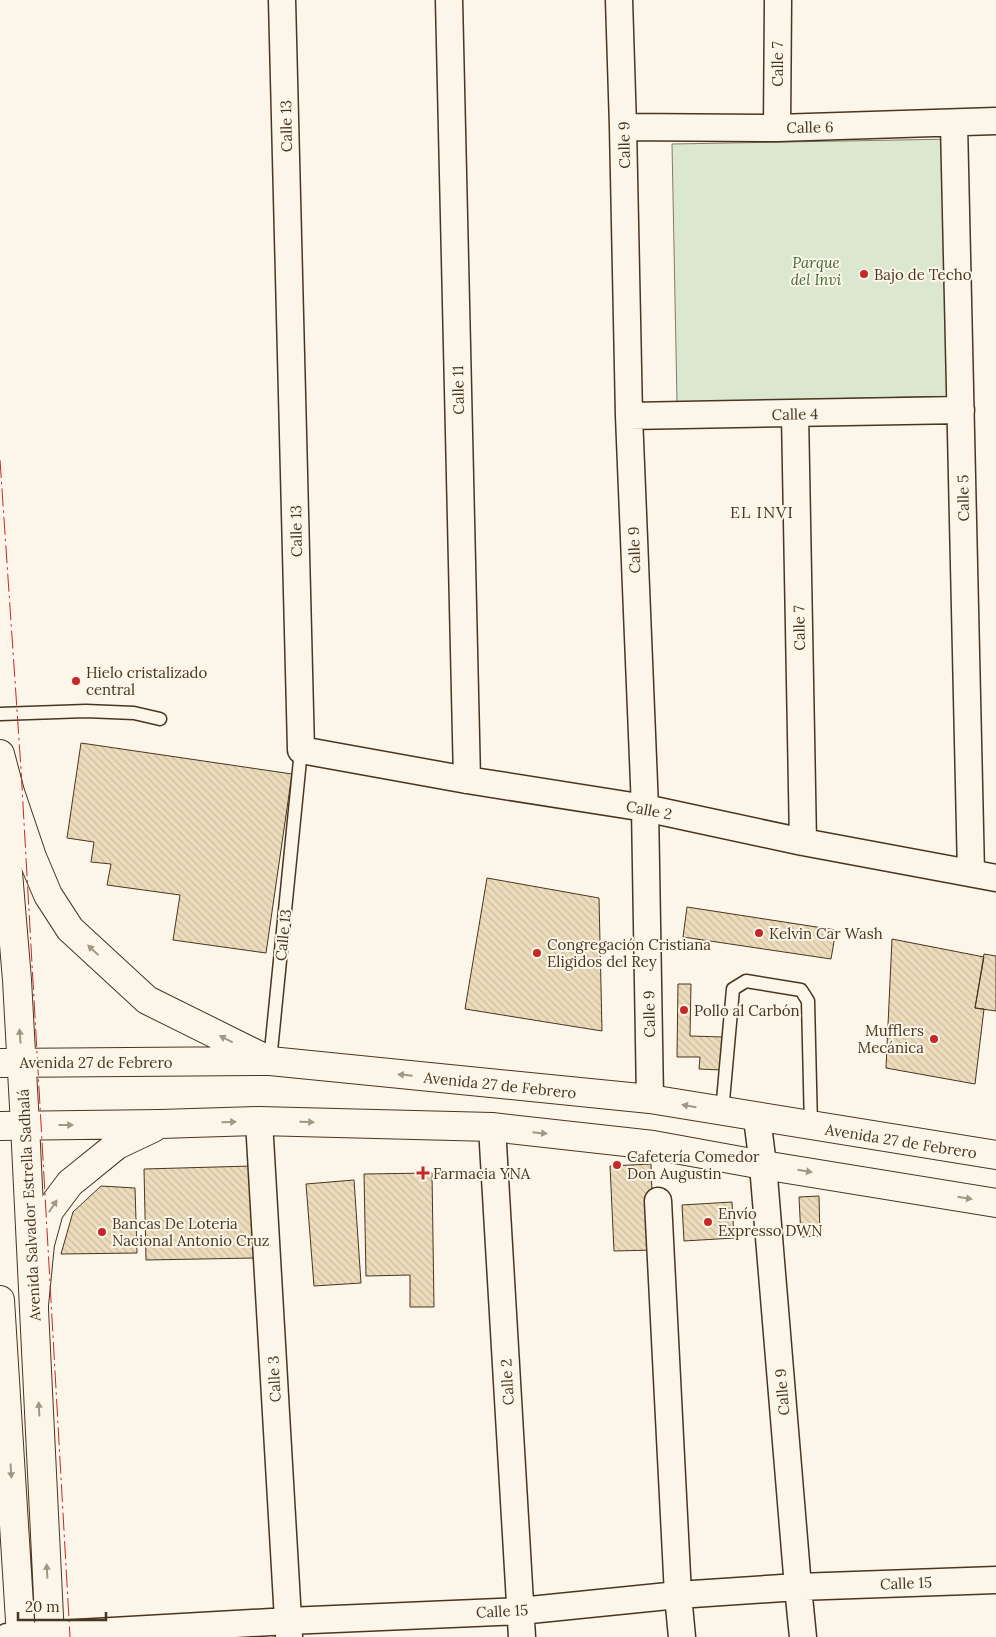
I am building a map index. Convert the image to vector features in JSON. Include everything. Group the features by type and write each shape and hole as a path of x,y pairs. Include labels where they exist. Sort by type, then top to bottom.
{"main road":[{"path":"0,754 10,792 32,856 48,895 70,929 147,1000 270,1061"},
{"name":"Avenida Salvador Estrella Sadhalá","path":"0,773 13,1125 34,1305 50,1636"},
{"name":"Avenida 27 de Febrero","path":"11,1063 270,1061 650,1100 996,1155"},
{"path":"13,1125 258,1121 492,1127 653,1145 996,1203"},
{"path":"34,1305 40,1244 49,1211 70,1183 117,1145 160,1124"},
{"path":"0,1300 16,1637"}],"street":[{"name":"Calle 13","path":"282,0 301,750"},
{"name":"Calle 11","path":"449,0 467,780"},
{"name":"Calle 9","path":"619,0 629,416 645,808 650,1100"},
{"name":"Calle 7","path":"777,128 778,0"},
{"name":"Calle 6","path":"623,127 777,128 954,124 996,121"},
{"name":"Calle 5","path":"954,124 971,873"},
{"name":"Calle 4","path":"629,416 961,410"},
{"name":"Calle 7","path":"795,414 802,842"},
{"name":"Calle 2","path":"301,750 467,780 645,808 802,842 996,878"},
{"name":"Calle 9","path":"757,1118 763,1165 798,1587 804,1637"},
{"name":"Calle 3","path":"258,1121 288,1629"},
{"name":"Calle 2","path":"492,1127 522,1637"},
{"path":"658,1201 678,1595 682,1637"},
{"name":"Calle 15","path":"16,1637 288,1629 520,1611 678,1595 798,1587 996,1580"}],"lane":[{"path":"0,714 52,714 86,711 134,713 160,719"},
{"name":"Calle 13","path":"270,1061 301,750"},
{"path":"722,1112 733,989 746,981 801,990 808,1001 811,1126"}],"green space":[{"name":"Parque del Invi","path":"954,139 959,396 677,402 672,144"}],"building":[{"path":"81,743 292,774 266,953 173,940 180,895 107,885 111,864 91,862 94,842 67,838"},
{"name":"Congregación Cristiana Eligidos del Rey","path":"487,878 599,898 602,1031 465,1009"},
{"name":"Kelvin Car Wash","path":"687,907 836,930 831,959 683,937"},
{"name":"Mufflers Mecánica","path":"892,939 984,957 975,1008 984,1009 975,1084 886,1068"},
{"path":"984,954 996,956 996,1011 975,1008"},
{"name":"Pollo al Carbón","path":"678,984 691,984 690,1036 722,1037 721,1070 699,1069 700,1057 677,1057"},
{"path":"651,1164 654,1250 614,1251 610,1166"},
{"path":"252,1166 254,1258 146,1260 144,1169"},
{"path":"432,1173 434,1307 410,1307 410,1275 366,1276 364,1174"},
{"path":"354,1180 361,1283 314,1286 306,1184"},
{"name":"Bancas De Loteria Nacional Antonio Cruz","path":"101,1186 135,1188 137,1253 61,1254 73,1212"},
{"path":"819,1196 820,1236 801,1237 799,1197"},
{"name":"Envío Expresso DWN","path":"732,1202 734,1238 684,1241 682,1205"}],"power":[{"path":"0,460 21,769 70,1637"}],"place":[{"name":"Bajo de Techo","path":"864,274"},
{"name":"Hielo cristalizado central","path":"76,681"},
{"name":"Kelvin Car Wash","path":"759,933"},
{"name":"Congregación Cristiana Eligidos del Rey","path":"537,953"},
{"name":"Pollo al Carbón","path":"684,1010"},
{"name":"Mufflers Mecánica","path":"934,1039"},
{"name":"Cafetería Comedor Don Augustin","path":"617,1165"},
{"name":"Farmacia YNA","path":"423,1173"},
{"name":"Envío Expresso DWN","path":"708,1222"},
{"name":"Bancas De Loteria Nacional Antonio Cruz","path":"102,1232"}],"district":[{"name":"EL INVI","path":"762,512"}]}
